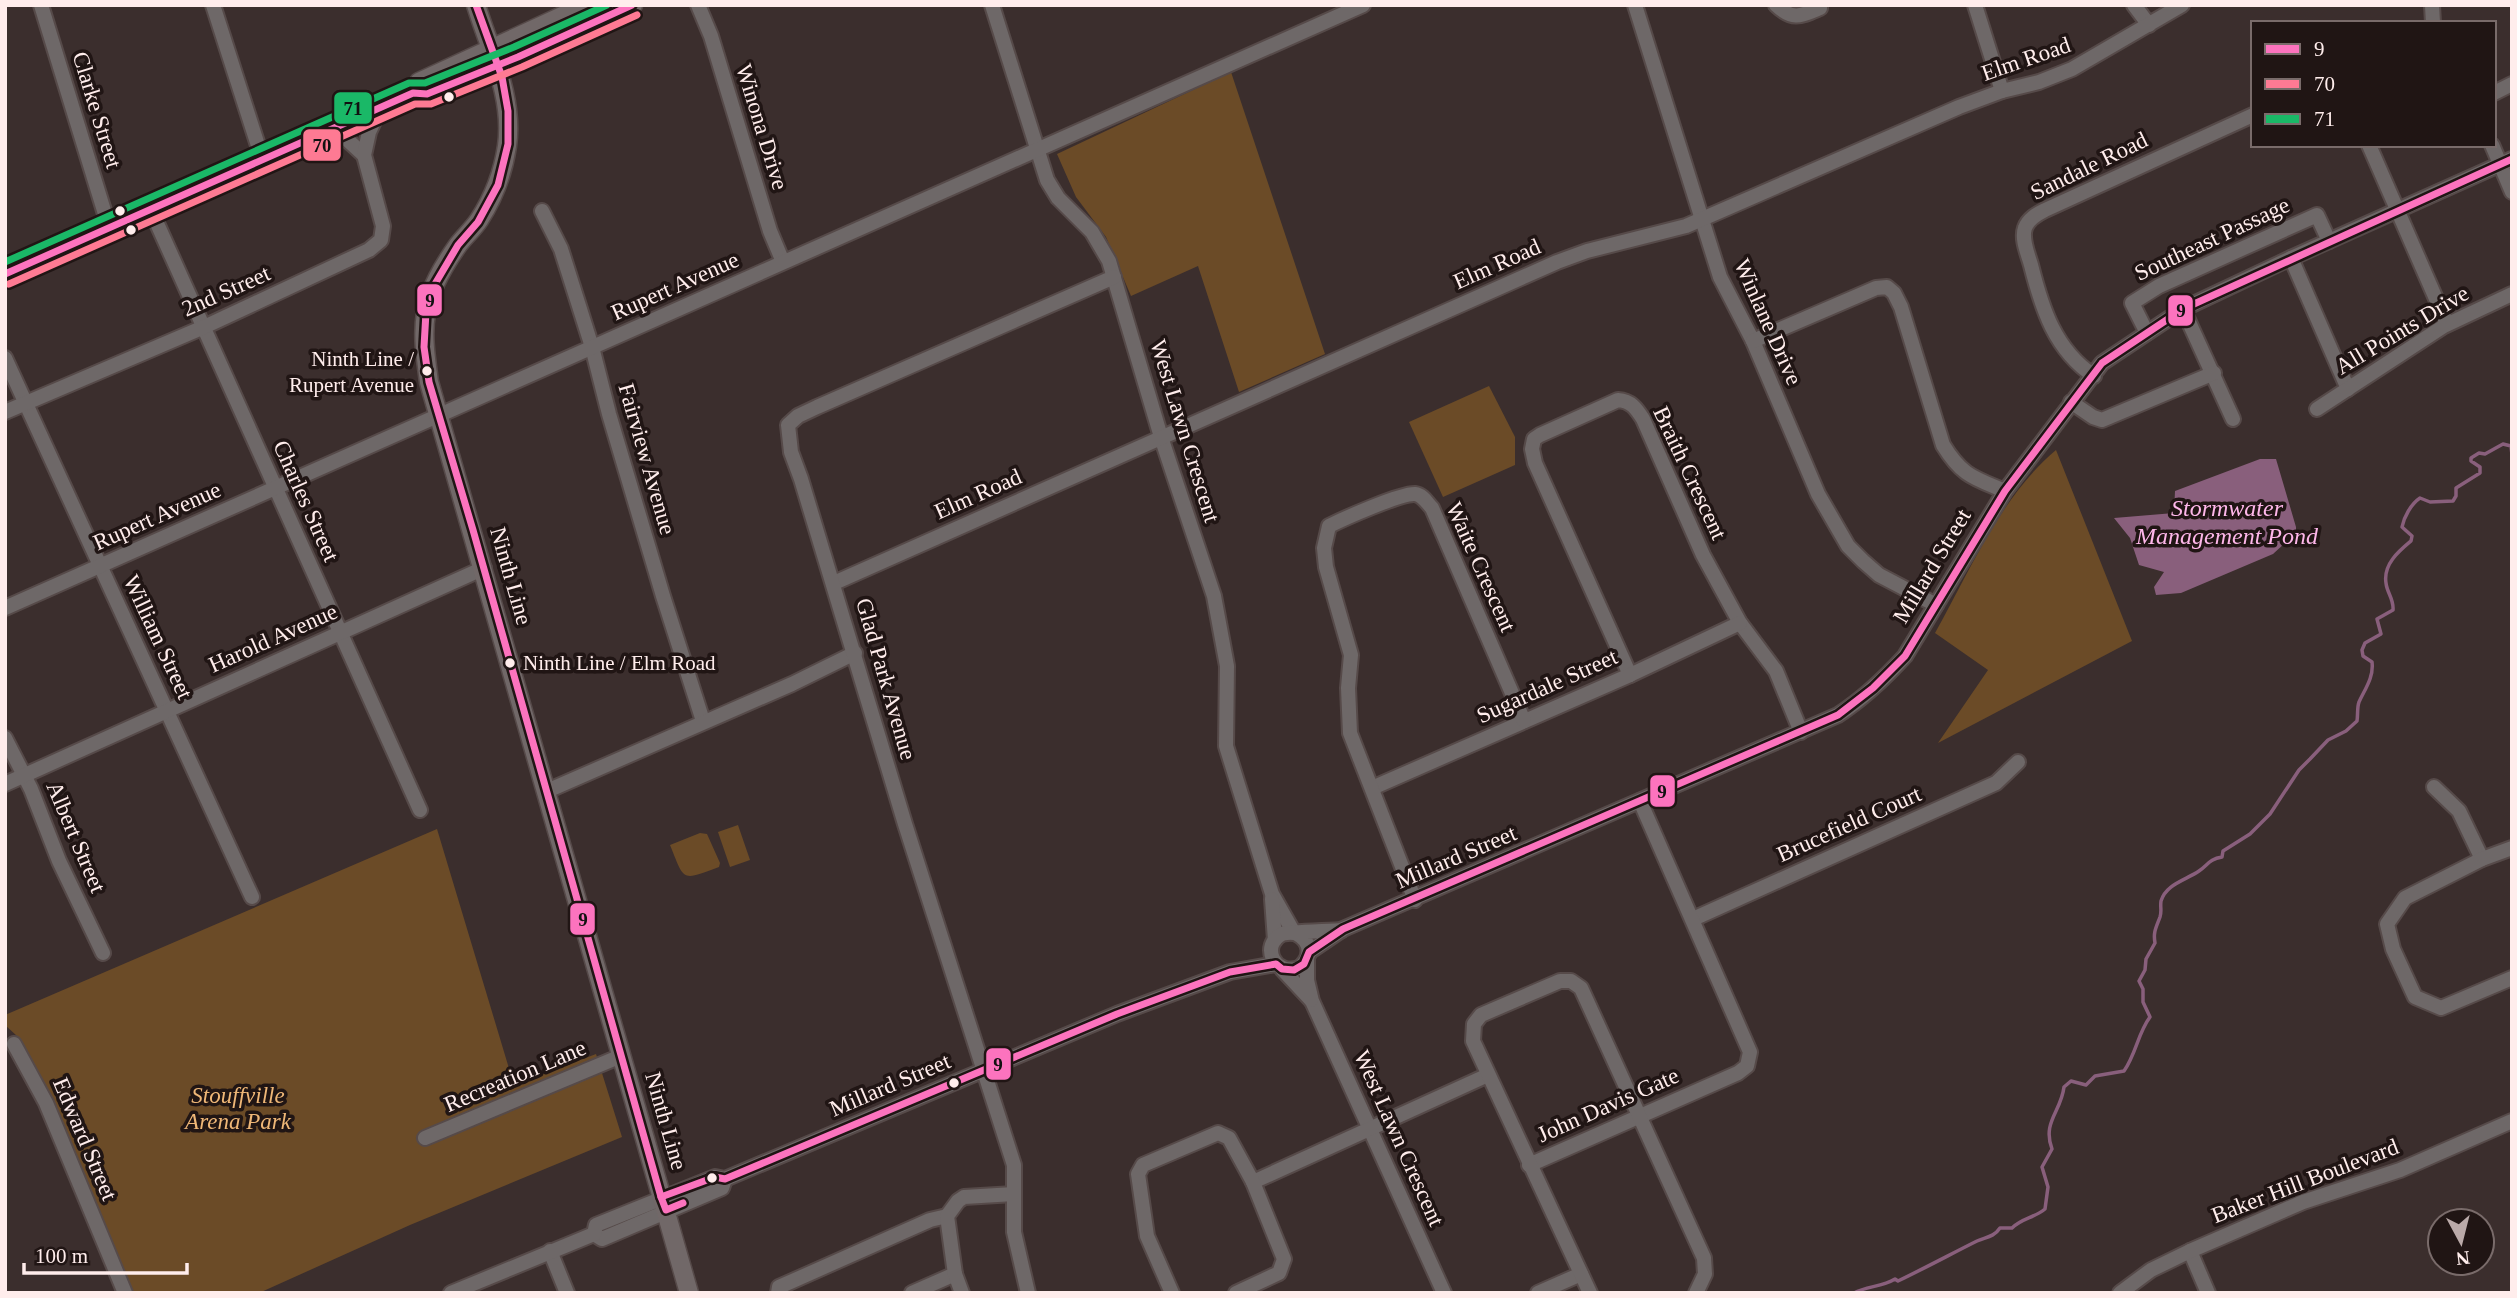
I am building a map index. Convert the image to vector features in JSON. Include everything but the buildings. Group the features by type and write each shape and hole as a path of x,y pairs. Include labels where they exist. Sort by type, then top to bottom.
{"main road":[{"name":"Ninth Line","path":"476,5 502,78 508,111 508,144 498,185 478,222 458,245 435,284 426,312 424,347 429,382 689,1293"},
{"path":"413,93 419,82 586,5"},
{"path":"5,274 382,106 413,93 427,93 496,66 633,5"}],"street":[{"name":"Clarke Street","path":"41,5 109,228"},
{"path":"214,5 262,158"},
{"name":"Winona Drive","path":"698,5 711,36 770,231 783,262"},
{"name":"West Lawn Crescent","path":"992,5 1047,180 1058,198 1092,232 1109,261 1161,437 1214,596 1227,666 1226,746 1272,894 1296,933"},
{"name":"Rupert Avenue","path":"5,608 1363,5"},
{"name":"Winlane Drive","path":"1635,5 1720,276 1753,341 1818,494 1848,546 1879,575 1936,604"},
{"path":"1776,5 1785,13 1800,17 1820,8"},
{"path":"1975,5 2002,91"},
{"path":"2134,5 2149,25"},
{"name":"Elm Road","path":"834,583 1557,262 1587,251 1686,226 1890,135 2002,91 2039,82 2072,69 2182,5"},
{"path":"2496,92 2512,84"},
{"path":"364,155 369,132 382,106"},
{"name":"Sandale Road","path":"2094,376 2062,345 2048,320 2039,298 2026,246 2024,232 2027,224 2045,210 2251,116"},
{"path":"330,129 351,142 364,155"},
{"path":"2370,147 2447,324"},
{"path":"2494,147 2506,162 2512,192"},
{"name":"2nd Street","path":"5,412 204,327 369,250 381,240 383,226 364,155"},
{"name":"Millard Street","path":"1308,956 1343,929 1838,715 1885,678 1905,656 2005,491 2102,363 2183,309 2506,162"},
{"name":"Charles Street","path":"151,210 420,810"},
{"name":"Fairview Avenue","path":"542,211 561,249 592,347 663,596 704,721"},
{"name":"Southeast Passage","path":"2147,333 2132,303 2159,286 2317,215 2329,241"},
{"path":"2291,258 2348,389"},
{"name":"Glad Park Avenue","path":"1028,1293 1014,1232 1014,1165 908,835 802,479 790,452 788,425 798,416 817,407 1114,277"},
{"path":"1753,341 1877,288 1887,287 1894,293 1901,307 1943,445 1955,464 1968,475 2005,491"},
{"name":"All Points Drive","path":"2317,409 2447,324 2512,295"},
{"path":"2183,309 2233,419"},
{"name":"William Street","path":"5,358 253,897"},
{"path":"2071,402 2092,417 2102,420 2214,373"},
{"name":"Braith Crescent","path":"1630,675 1535,463 1532,449 1534,439 1540,435 1618,400 1633,405 1643,419 1703,555 1740,623 1776,671 1801,732"},
{"name":"Waite Crescent","path":"1415,900 1350,733 1348,688 1351,654 1325,557 1324,548 1329,526 1400,498 1414,494 1424,498 1432,508 1524,721"},
{"name":"Harold Avenue","path":"5,784 484,568"},
{"name":"Sugardale Street","path":"1372,788 1630,675 1740,623"},
{"path":"547,791 792,684 855,653"},
{"name":"Albert Street","path":"5,738 103,953"},
{"name":"Brucefield Court","path":"1693,919 1996,783 2018,762"},
{"path":"2434,787 2459,811 2482,859"},
{"name":"John Davis Gate","path":"1638,1117 1581,988 1571,981 1560,981 1481,1015 1474,1024 1473,1041 1529,1165 1738,1073 1747,1066 1750,1052 1640,801"},
{"path":"2512,848 2482,859 2405,898 2387,924 2393,949 2415,997 2441,1008 2512,978"},
{"name":"West Lawn Crescent","path":"1272,894 1273,943"},
{"name":"Millard Street","path":"1296,933 1343,929"},
{"path":"1283,933 1296,933 1306,941 1308,956 1299,968 1279,966 1273,959 1273,943 1283,933"},
{"name":"Millard Street","path":"1230,972 1273,943"},
{"name":"West Lawn Crescent","path":"1308,956 1307,980 1312,1001 1444,1293"},
{"name":"West Lawn Crescent","path":"1279,966 1312,1001"},
{"name":"Millard Street","path":"451,1293 594,1234 596,1225 664,1204 715,1177 725,1179 1117,1014 1230,972 1279,966"},
{"name":"Edward Street","path":"14,1044 46,1103 125,1293"},
{"name":"Recreation Lane","path":"425,1138 621,1056"},
{"path":"1253,1182 1488,1075"},
{"path":"1638,1117 1704,1258 1705,1274 1696,1293"},
{"name":"Baker Hill Boulevard","path":"2120,1293 2151,1270 2190,1251 2304,1202 2400,1170 2512,1121"},
{"path":"1172,1293 1147,1236 1138,1174 1143,1165 1218,1133 1229,1138 1253,1182 1284,1259 1279,1273 1236,1293"},
{"path":"1529,1165 1590,1293"},
{"path":"778,1293 779,1287 930,1220 947,1216 964,1197 1014,1194"},
{"path":"947,1216 961,1293"},
{"path":"550,1251 568,1293"},
{"path":"2190,1251 2208,1293"},
{"path":"912,1293 956,1274"},
{"path":"1538,1293 1581,1274"}],"green space":[{"path":"1231,72 1325,354 1239,392 1198,266 1131,296 1106,237 1076,197 1057,154"},
{"path":"1489,386 1515,437 1515,465 1443,497 1409,422"},
{"path":"2056,450 2132,641 1938,743 1988,670 1935,633 2002,512 2036,469"},
{"path":"738,825 750,860 730,867 718,832"},
{"name":"Stouffville Arena Park","path":"437,829 514,1085 596,1054 622,1137 410,1225 259,1293 118,1293 17,1036 5,1025 5,1015"},
{"path":"700,833 707,834 720,863 719,867 697,875 686,875 682,872 670,845"}],"water":[{"name":"Stormwater Management Pond","path":"2260,459 2276,459 2296,533 2273,554 2181,593 2156,595 2154,587 2164,572 2139,565 2130,538 2114,518 2174,513 2175,491"}],"waterway":[{"path":"1854,1293 1895,1279 1898,1281 1992,1235 2000,1228 2012,1228 2045,1209 2048,1187 2042,1167 2052,1149 2049,1131 2064,1087 2071,1081 2086,1085 2095,1076 2124,1071 2150,1017 2143,1002 2143,989 2139,981 2155,943 2161,901 2167,890 2211,861 2222,857 2223,851 2250,834 2270,814 2299,770 2328,740 2346,731 2357,721 2358,704 2372,673 2372,662 2363,656 2362,650 2365,643 2381,634 2377,619 2393,610 2387,587 2387,570 2393,559 2411,541 2412,536 2402,527 2411,507 2420,498 2430,502 2453,501 2456,488 2480,473 2480,467 2471,461 2471,458 2479,453 2485,454 2503,444 2511,446 2512,455"}],"transit line":[{"name":"9","path":"476,5 502,77 508,111 508,144 498,185 478,222 458,245 435,284 426,312 424,347 429,382 661,1197 666,1210 683,1203"},
{"name":"71","path":"5,262 409,83 425,83 607,5"},
{"name":"9","path":"5,274 413,93 427,94 518,57 632,5"},
{"name":"70","path":"9,284 415,104 431,104 522,67 637,15"},
{"name":"9","path":"661,1197 715,1177 725,1179 1117,1014 1230,972 1276,964 1282,969 1294,970 1304,964 1309,952 1343,929 1838,715 1873,688 1905,656 2005,491 2102,363 2183,309 2512,159"}],"place":[{"name":"Ninth Line / Rupert Avenue","path":"427,371"},
{"name":"Ninth Line / Elm Road","path":"510,663"}]}
